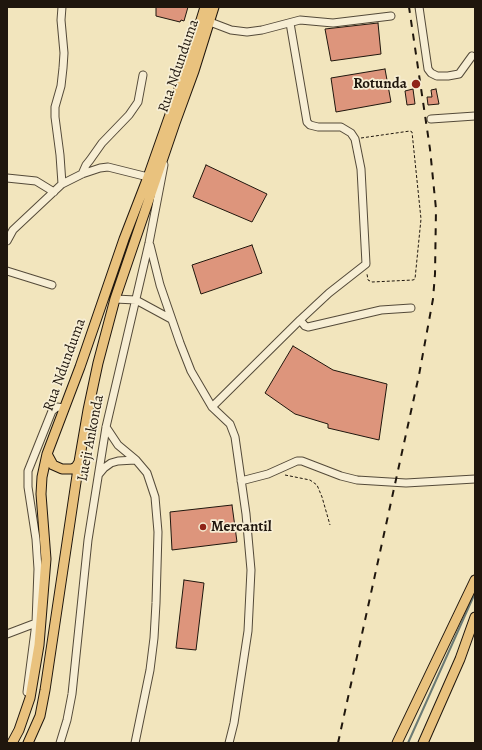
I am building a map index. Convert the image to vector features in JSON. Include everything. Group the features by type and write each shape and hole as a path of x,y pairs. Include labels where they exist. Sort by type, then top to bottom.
{"main road":[{"name":"Rua Ndunduma","path":"10,743 19,730 30,698 39,645 46,559 42,477 47,454 80,367 124,239 186,72 205,7"},
{"name":"Rua Ndunduma","path":"98,363 115,300 214,7"},
{"name":"Lueji Ankonda","path":"79,462 98,363"},
{"path":"47,454 54,465 62,470 72,469 76,467 79,462"},
{"path":"28,743 40,716 45,690 79,462"},
{"path":"397,743 475,580"},
{"path":"423,743 460,659 475,617"}],"street":[{"path":"62,7 61,20 64,53 63,68 61,86 56,101 55,112 62,184"},
{"path":"420,7 428,69 431,73 437,76 459,74 472,56"},
{"path":"210,22 231,30 247,32 262,30 300,20 333,23 391,16"},
{"path":"212,407 300,320 366,264 361,169 355,139 351,133 341,127 310,125 307,122 290,23"},
{"path":"82,174 102,143 129,115 138,102 143,75"},
{"path":"431,119 475,116"},
{"name":"Lueji Ankonda","path":"60,743 67,720 72,694 88,540 106,427 149,243 169,142"},
{"path":"7,241 13,230 62,184 82,174 108,167 148,177"},
{"path":"7,178 36,181 54,192"},
{"path":"149,243 160,285 191,371 212,407 230,424 235,437 246,514 251,570 248,631 234,723 229,743"},
{"path":"7,271 52,285"},
{"path":"115,300 136,300 171,318"},
{"path":"300,320 305,326 308,326 381,310 411,308"},
{"path":"10,743 19,724 25,706 36,623 38,569 36,539 28,487 28,471 52,411 57,407 64,408"},
{"path":"106,427 118,445 136,460 147,473 155,497 158,532 154,638 150,670 135,743"},
{"path":"98,477 104,468 111,463 136,460"},
{"path":"241,481 275,471 297,460 341,476 364,480 406,482 475,479"},
{"path":"7,634 36,623"}],"path":[{"path":"355,139 410,131 412,132 421,219 415,279 372,282 367,278 366,264"},
{"path":"275,471 280,474 304,478 314,482 322,497 330,525"}],"building":[{"path":"156,7 188,7 184,21 181,20 180,22 156,16"},
{"path":"378,23 381,54 331,61 325,29"},
{"path":"385,69 391,102 336,112 331,78"},
{"path":"413,89 415,104 407,105 405,91"},
{"path":"436,89 439,104 428,105 427,97 432,97 431,90"},
{"path":"206,165 267,194 252,222 193,197"},
{"path":"252,245 262,273 201,294 192,265"},
{"path":"293,346 333,370 387,384 379,440 328,428 328,424 295,414 265,393"},
{"name":"Mercantil","path":"232,505 237,542 172,550 170,512"},
{"path":"184,580 204,583 196,650 176,648"}],"waterway":[{"path":"408,743 475,593"}],"railway":[{"path":"338,743 419,375 433,299 436,209 430,149 409,7"}],"place":[{"name":"Rotunda","path":"416,84"},
{"name":"Mercantil","path":"203,527"}]}
